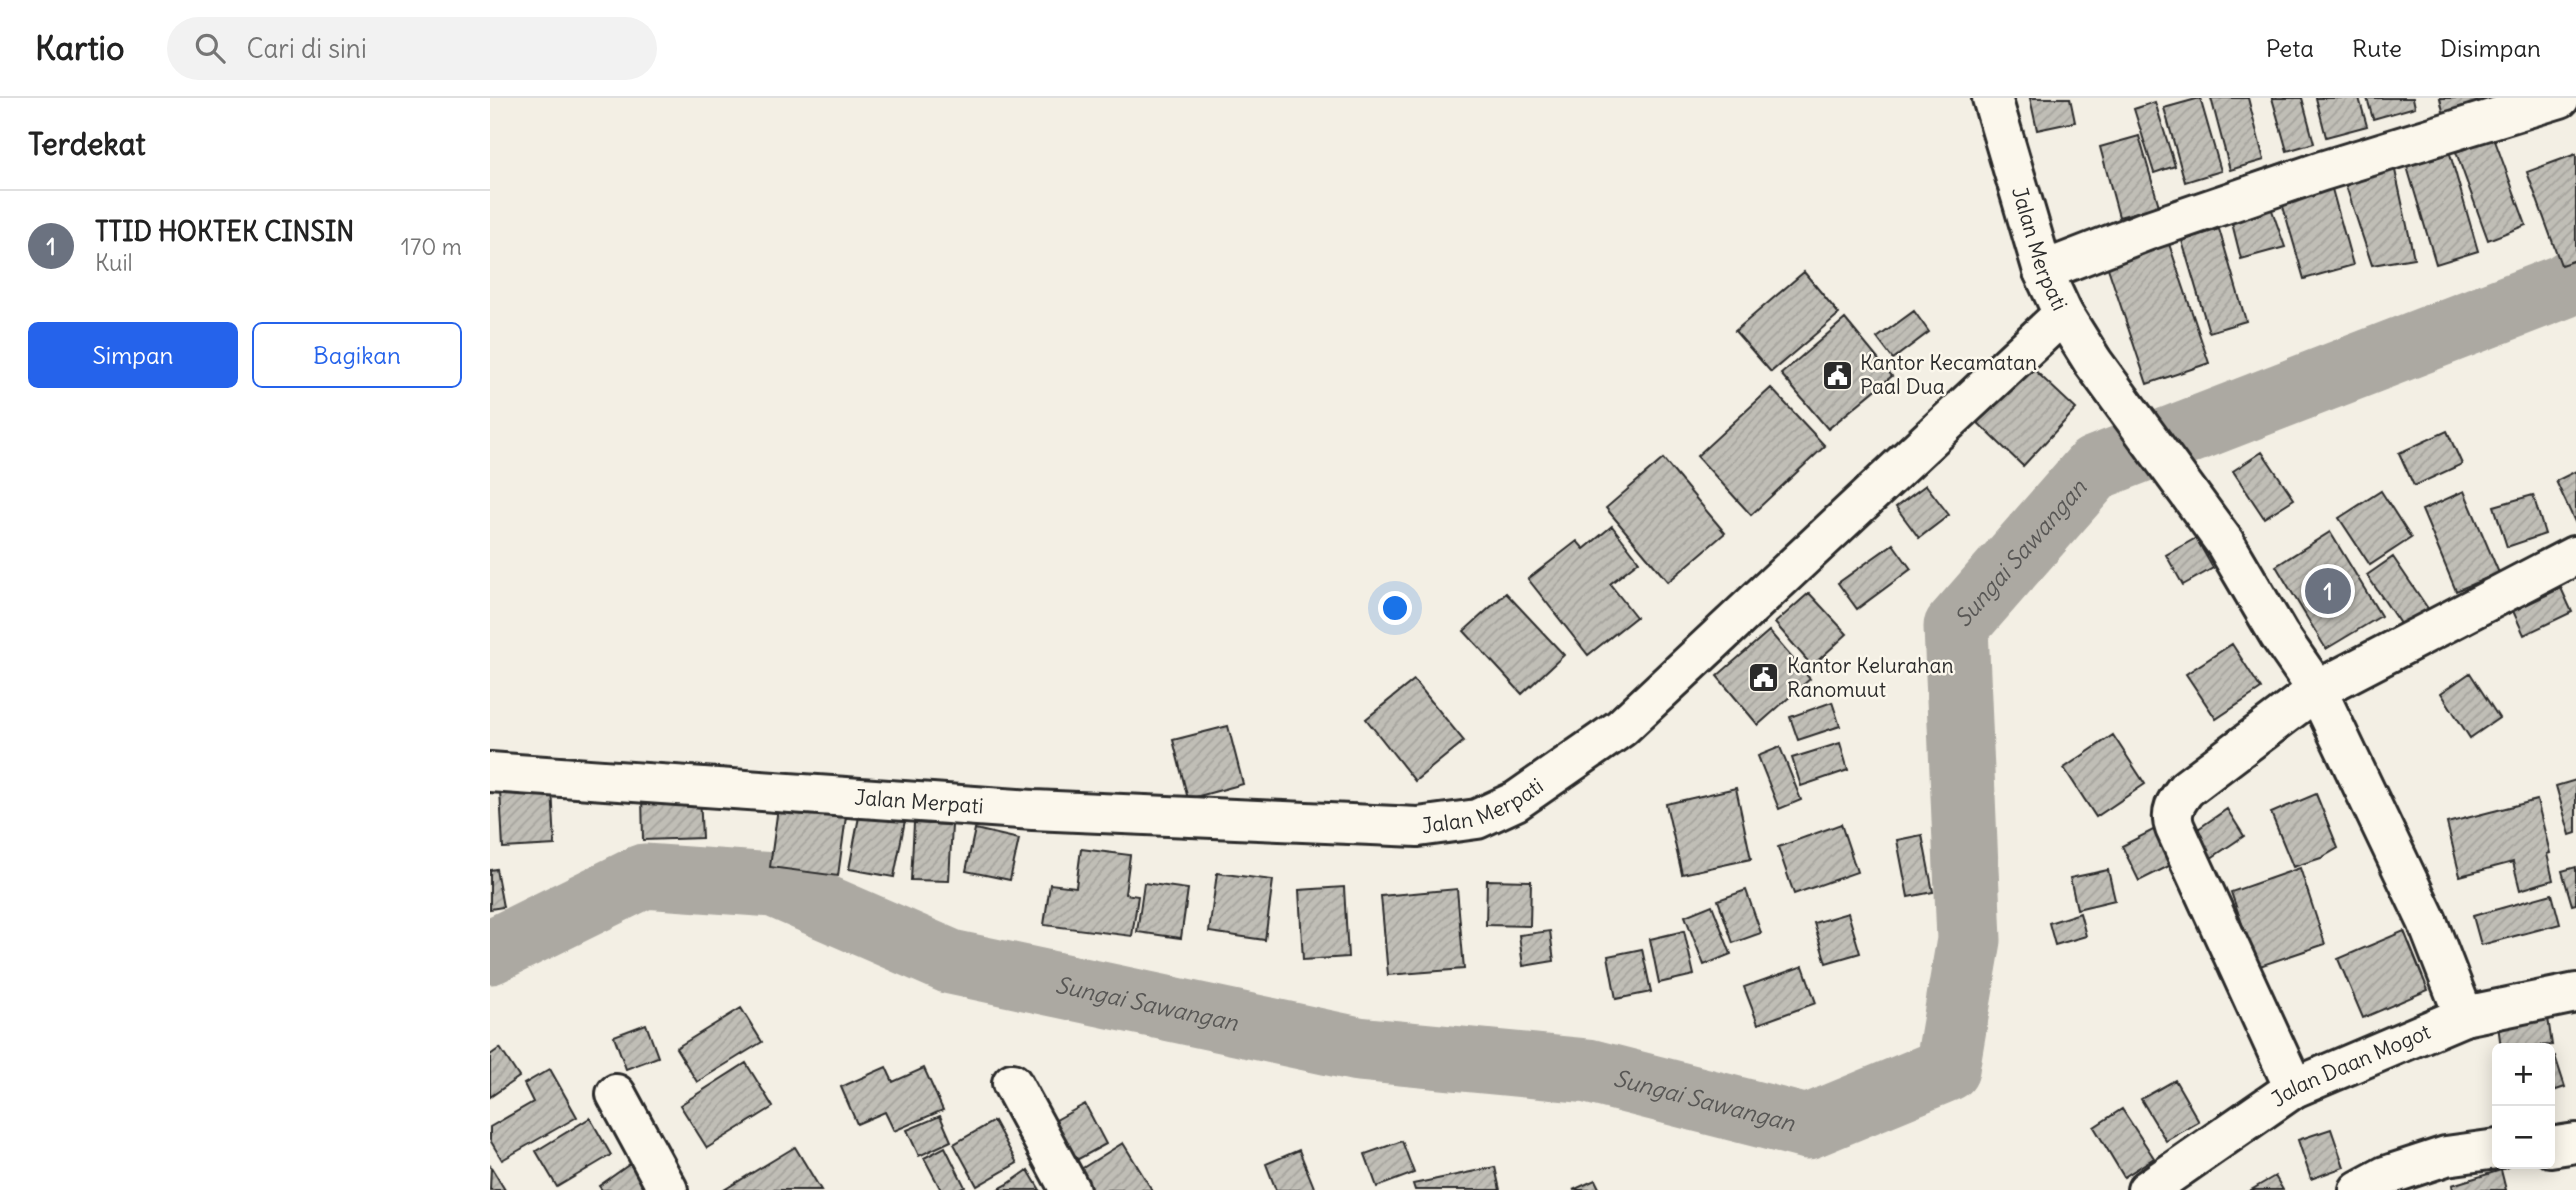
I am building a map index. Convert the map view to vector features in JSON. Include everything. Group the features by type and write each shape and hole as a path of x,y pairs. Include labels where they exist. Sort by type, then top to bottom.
{"street":[{"name":"Jalan Merpati","path":"490,772 1034,810 1419,827 1478,819 1516,801 1621,728 2063,314 2043,271 1992,98"},
{"path":"2043,271 2146,231 2322,172 2560,98"},
{"path":"2063,314 2093,362 2225,543 2279,635 2317,690 2427,921 2464,1016"},
{"path":"2294,1088 2175,828 2174,807 2186,789 2317,690 2575,558"},
{"name":"Jalan Daan Mogot","path":"2147,1190 2294,1088 2464,1016 2576,993"},
{"path":"1012,1083 1070,1190"},
{"path":"616,1094 668,1190"},
{"path":"2555,1146 2576,1143"},
{"path":"2359,1190 2385,1177 2446,1156 2492,1150"}],"building":[{"path":"2030,98 2070,98 2075,122 2037,130"},
{"path":"2200,98 2221,171 2185,182 2164,108"},
{"path":"2211,98 2248,98 2264,160 2230,170"},
{"path":"2272,98 2302,98 2314,143 2287,151"},
{"path":"2316,98 2359,98 2367,126 2326,137"},
{"path":"2367,98 2413,98 2415,107 2373,119"},
{"path":"2440,98 2490,98 2492,106 2444,116"},
{"path":"2155,102 2175,166 2154,173 2134,109"},
{"path":"2139,136 2159,206 2119,217 2100,147"},
{"path":"2494,138 2526,225 2488,240 2456,152"},
{"path":"2448,147 2478,251 2436,264 2405,160"},
{"path":"2576,154 2576,260 2561,265 2527,172"},
{"path":"2393,161 2414,258 2372,265 2343,177"},
{"path":"2332,189 2353,265 2304,279 2282,203"},
{"path":"2267,196 2285,247 2241,259 2229,211"},
{"path":"2219,229 2246,321 2209,332 2182,241"},
{"path":"2169,244 2209,363 2147,384 2107,265"},
{"path":"1804,272 1839,314 1771,372 1735,331"},
{"path":"1914,311 1929,332 1893,359 1877,338"},
{"name":"Kantor Kecamatan Paal Dua","path":"1845,319 1892,376 1828,429 1781,374"},
{"path":"2028,364 2076,409 2023,466 1975,420"},
{"path":"1771,388 1825,446 1751,515 1697,456"},
{"path":"2447,431 2462,464 2414,486 2399,453"},
{"path":"2262,452 2294,499 2264,518 2233,471"},
{"path":"1663,459 1725,533 1668,582 1606,508"},
{"path":"2576,471 2576,524 2556,481"},
{"path":"1926,485 1949,515 1919,538 1896,507"},
{"path":"2381,491 2411,538 2370,565 2339,518"},
{"path":"2464,491 2499,573 2456,591 2422,510"},
{"path":"2533,495 2545,534 2507,547 2494,506"},
{"path":"1612,526 1639,561 1610,584 1636,617 1588,655 1528,579 1577,541 1584,549"},
{"path":"2330,532 2381,616 2326,649 2276,566"},
{"path":"2196,538 2213,568 2183,585 2166,555"},
{"path":"1893,544 1911,569 1857,609 1838,583"},
{"path":"2393,557 2431,613 2405,631 2367,575"},
{"path":"2561,588 2572,612 2524,635 2513,611"},
{"path":"1506,593 1564,655 1522,694 1464,631"},
{"path":"1809,593 1847,634 1812,666 1775,623"},
{"name":"Kantor Kelurahan Ranomuut","path":"1769,631 1810,679 1758,725 1717,676"},
{"path":"2232,644 2261,689 2216,719 2186,674"},
{"path":"2470,673 2499,718 2470,738 2441,693"},
{"path":"1414,680 1464,741 1415,781 1366,719"},
{"path":"1832,702 1840,726 1798,740 1790,717"},
{"path":"1228,726 1243,784 1188,799 1173,740"},
{"path":"2113,735 2145,784 2096,817 2064,768"},
{"path":"1840,743 1848,770 1801,786 1792,758"},
{"path":"1780,747 1801,800 1779,809 1758,756"},
{"path":"2576,780 2576,833 2570,835 2556,786"},
{"path":"552,787 555,845 503,848 500,790"},
{"path":"1736,788 1751,859 1682,874 1666,804"},
{"path":"2316,794 2338,848 2321,858 2293,867 2271,813"},
{"path":"700,795 702,838 643,840 642,797"},
{"path":"779,800 847,809 838,876 770,867"},
{"path":"2537,800 2550,853 2547,854 2553,880 2520,890 2513,862 2460,876 2447,823"},
{"path":"861,806 906,815 894,877 849,869"},
{"path":"2227,809 2244,836 2202,864 2185,838"},
{"path":"914,823 952,825 949,881 911,880"},
{"path":"1841,824 1857,872 1794,894 1778,847"},
{"path":"975,829 1019,839 1010,880 966,871"},
{"path":"2155,829 2173,864 2139,881 2122,846"},
{"path":"1922,835 1933,892 1908,897 1897,840"},
{"path":"1081,849 1130,855 1125,894 1138,896 1132,936 1044,925 1050,884 1076,887"},
{"path":"2576,867 2576,904 2572,905 2562,871"},
{"path":"2300,868 2325,944 2257,967 2231,892"},
{"path":"496,869 503,907 490,909 490,870"},
{"path":"2108,870 2115,900 2077,909 2070,878"},
{"path":"1217,873 1273,880 1265,940 1209,932"},
{"path":"1487,880 1531,881 1530,926 1486,925"},
{"path":"1144,883 1188,889 1181,938 1137,932"},
{"path":"1344,887 1348,957 1303,960 1299,890"},
{"path":"1457,889 1464,969 1388,975 1381,896"},
{"path":"1746,890 1761,933 1733,943 1718,900"},
{"path":"2552,894 2560,924 2481,945 2473,916"},
{"path":"1712,905 1731,954 1704,965 1685,916"},
{"path":"1848,913 1860,953 1826,963 1814,923"},
{"path":"2080,913 2086,936 2055,945 2049,923"},
{"path":"1550,931 1554,961 1523,966 1519,935"},
{"path":"1684,931 1694,975 1659,983 1650,939"},
{"path":"2404,931 2428,990 2363,1018 2338,959"},
{"path":"1642,949 1651,992 1616,999 1608,956"},
{"path":"1803,966 1816,1003 1758,1024 1744,987"},
{"path":"741,1008 762,1042 697,1082 676,1048"},
{"path":"2547,1011 2552,1043 2500,1043 2497,1017"},
{"path":"646,1024 658,1057 626,1069 614,1036"},
{"path":"500,1048 519,1077 490,1097 490,1055"},
{"path":"2555,1056 2565,1087 2555,1090"},
{"path":"746,1063 773,1107 707,1148 680,1105"},
{"path":"886,1067 893,1082 924,1068 943,1110 894,1131 885,1112 857,1124 841,1087"},
{"path":"550,1069 577,1117 502,1160 490,1140 490,1127 533,1102 524,1084"},
{"path":"2175,1080 2199,1122 2166,1141 2141,1099"},
{"path":"1085,1104 1106,1144 1062,1168 1040,1129"},
{"path":"2122,1109 2154,1158 2124,1177 2094,1127"},
{"path":"940,1116 951,1141 919,1156 907,1130"},
{"path":"590,1118 611,1155 557,1187 536,1151"},
{"path":"994,1121 1017,1163 977,1186 954,1144"},
{"path":"2331,1129 2344,1167 2311,1179 2298,1140"},
{"path":"1402,1141 1414,1173 1377,1187 1365,1154"},
{"path":"1123,1143 1152,1190 1072,1190 1065,1179"},
{"path":"795,1147 821,1190 724,1190"},
{"path":"945,1147 965,1187 959,1190 941,1190 924,1158"},
{"path":"1299,1150 1315,1190 1276,1190 1266,1164"},
{"path":"630,1164 648,1190 602,1190 599,1186"},
{"path":"491,1167 505,1190 490,1190"},
{"path":"1495,1167 1500,1190 1415,1190 1413,1184"},
{"path":"1028,1170 1040,1190 997,1190 1008,1184"},
{"path":"2501,1170 2506,1190 2453,1190 2452,1185"},
{"path":"2275,1176 2283,1190 2251,1190"},
{"path":"1595,1180 1600,1190 1573,1190"}],"waterway":[{"name":"Sungai Sawangan","path":"490,952 644,876 774,885 951,962 1358,1049 1588,1071 1807,1127 1947,1069 1969,940 1956,627 2095,468 2564,286 2576,278"}],"place":[{"name":"Kantor Kecamatan Paal Dua","path":"1837,375"},
{"name":"TTID HOKTEK CINSIN","path":"2328,591"},
{"name":"Kantor Kelurahan Ranomuut","path":"1764,678"}]}
